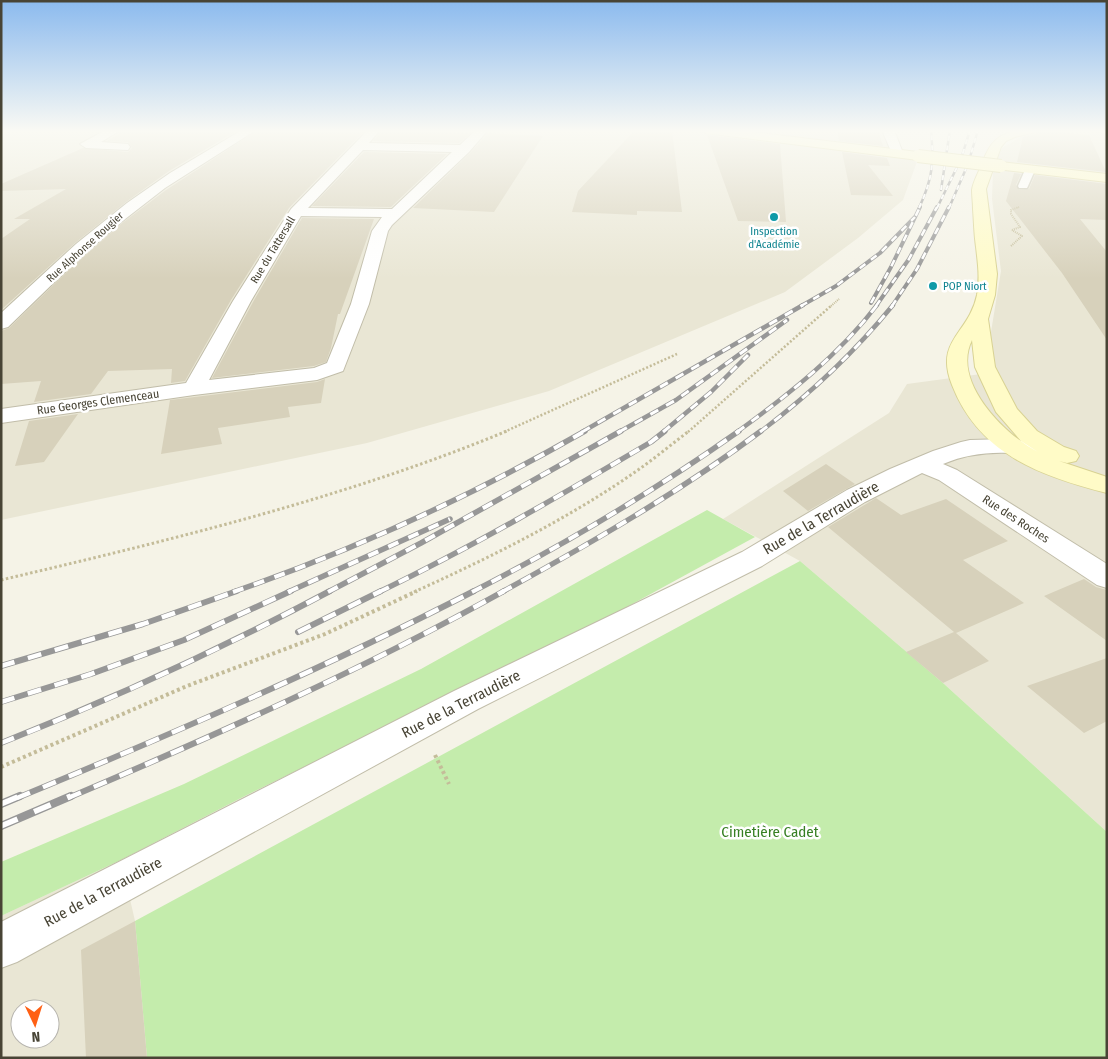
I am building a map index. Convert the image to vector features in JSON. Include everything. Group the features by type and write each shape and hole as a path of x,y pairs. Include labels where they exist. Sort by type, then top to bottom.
{"main road":[{"path":"983,179 979,189 984,249 988,257 987,286 979,319 985,367 1007,412 1052,460"},
{"path":"979,319 959,345 957,358 961,378 968,397 980,418 1008,446 1052,460"},
{"name":"Rue de la Terraudière","path":"1052,460 1107,468"},
{"name":"Rue de la Terraudière","path":"1052,460 1107,485"}],"street":[{"name":"Rue Alphonse Rougier","path":"1,323 72,257 131,206 169,179"},
{"name":"Rue du Tattersall","path":"194,388 242,301 296,212 327,179"},
{"path":"296,212 393,214 431,179"},
{"name":"Rue Georges Clemenceau","path":"1,416 194,388 317,374 336,367 360,304 380,231 393,214"},
{"name":"Rue de la Terraudière","path":"1,946 466,700 752,559 856,496 899,474 942,456 970,447 1008,446"},
{"name":"Rue de la Terraudière","path":"923,465 1052,460"},
{"name":"Rue des Roches","path":"923,465 948,475 1107,578"}],"lane":[{"path":"1023,186 1026,179"}],"path":[{"path":"1007,248 1017,242 1022,236 1012,230 1020,227"},
{"path":"1,767 187,686 324,634 531,535 577,509 638,470 698,424 840,299"},
{"path":"1,580 78,562 342,490 433,459 543,416 677,354"}],"shaded area":[{"path":"1,179 911,179 903,200 858,238 785,292 549,391 367,443 1,520"},
{"path":"993,179 1107,179 1107,832 943,683 800,561 723,519 889,413 907,384 996,372 990,338 1001,271 992,199"},
{"path":"121,860 135,921 147,1058 1,1058 1,916"}],"green space":[{"path":"707,510 755,537 603,620 241,798 121,860 1,916 1,862 184,784 421,669"},
{"name":"Cimetière Cadet","path":"800,561 943,683 1107,832 1107,1058 147,1058 135,921"}],"building":[{"path":"11,179 157,179 75,243 1,310 1,239 30,219 14,219 66,189 1,191 1,184"},
{"path":"182,179 317,179 289,208 231,300 185,381 171,383 172,369 108,371 91,394 34,402 41,381 1,384 1,331 9,328 72,267 121,224"},
{"path":"338,179 420,179 391,207 312,206"},
{"path":"443,179 515,179 494,212 413,208"},
{"path":"589,179 678,179 682,212 637,211 637,215 572,212 578,191"},
{"path":"723,179 783,179 786,222 738,221"},
{"path":"848,179 880,179 893,196 851,195"},
{"path":"1012,179 1019,179 1016,185 1019,190 1029,189 1033,179 1070,179 1107,184 1107,220 1080,219 1107,252 1107,340 1062,273 1006,201"},
{"path":"302,218 374,219 340,314 338,314 326,362 314,366 212,378 253,302"},
{"path":"325,379 321,403 288,407 290,417 218,428 222,444 161,454 170,400 317,382"},
{"path":"78,414 44,462 15,466 29,421"},
{"path":"826,464 855,484 808,511 783,491"},
{"path":"876,498 901,515 946,499 1008,541 963,560 1024,603 956,633 989,661 943,683 906,652 954,632 828,527"},
{"path":"1084,579 1096,587 1107,590 1107,641 1044,596"},
{"path":"1107,658 1107,721 1084,733 1027,686"},
{"path":"135,921 147,1058 86,1058 81,950"}],"railway":[{"path":"919,208 930,179"},
{"path":"941,190 943,179"},
{"path":"937,208 951,179"},
{"path":"949,208 961,179"},
{"path":"871,303 920,207"},
{"path":"876,306 909,259 937,207"},
{"path":"892,306 917,269 949,207"},
{"path":"801,306 836,286 880,253 915,217"},
{"path":"582,432 803,305"},
{"path":"737,432 812,373 846,341 877,305"},
{"path":"760,432 830,373 863,340 893,305"},
{"path":"619,432 676,400 787,320"},
{"path":"663,432 711,392 748,355"},
{"path":"233,592 279,576 413,520 543,455 585,431"},
{"path":"328,592 421,543 621,431"},
{"path":"380,592 516,520 651,442 665,431"},
{"path":"472,592 608,516 674,475 739,431"},
{"path":"502,592 569,555 667,496 761,431"},
{"path":"288,592 450,519"},
{"path":"1,666 143,624 237,591"},
{"path":"1,702 91,674 184,640 291,591"},
{"path":"1,743 85,709 167,672 249,633 330,591"},
{"path":"68,798 179,750 344,674 504,591"},
{"path":"298,632 380,592"},
{"path":"17,798 248,699 362,647 472,592"},
{"path":"1,804 20,796"},
{"path":"1,826 71,796"}],"place":[{"name":"Inspection d'Académie","path":"774,217"},
{"name":"POP Niort","path":"933,286"}]}
